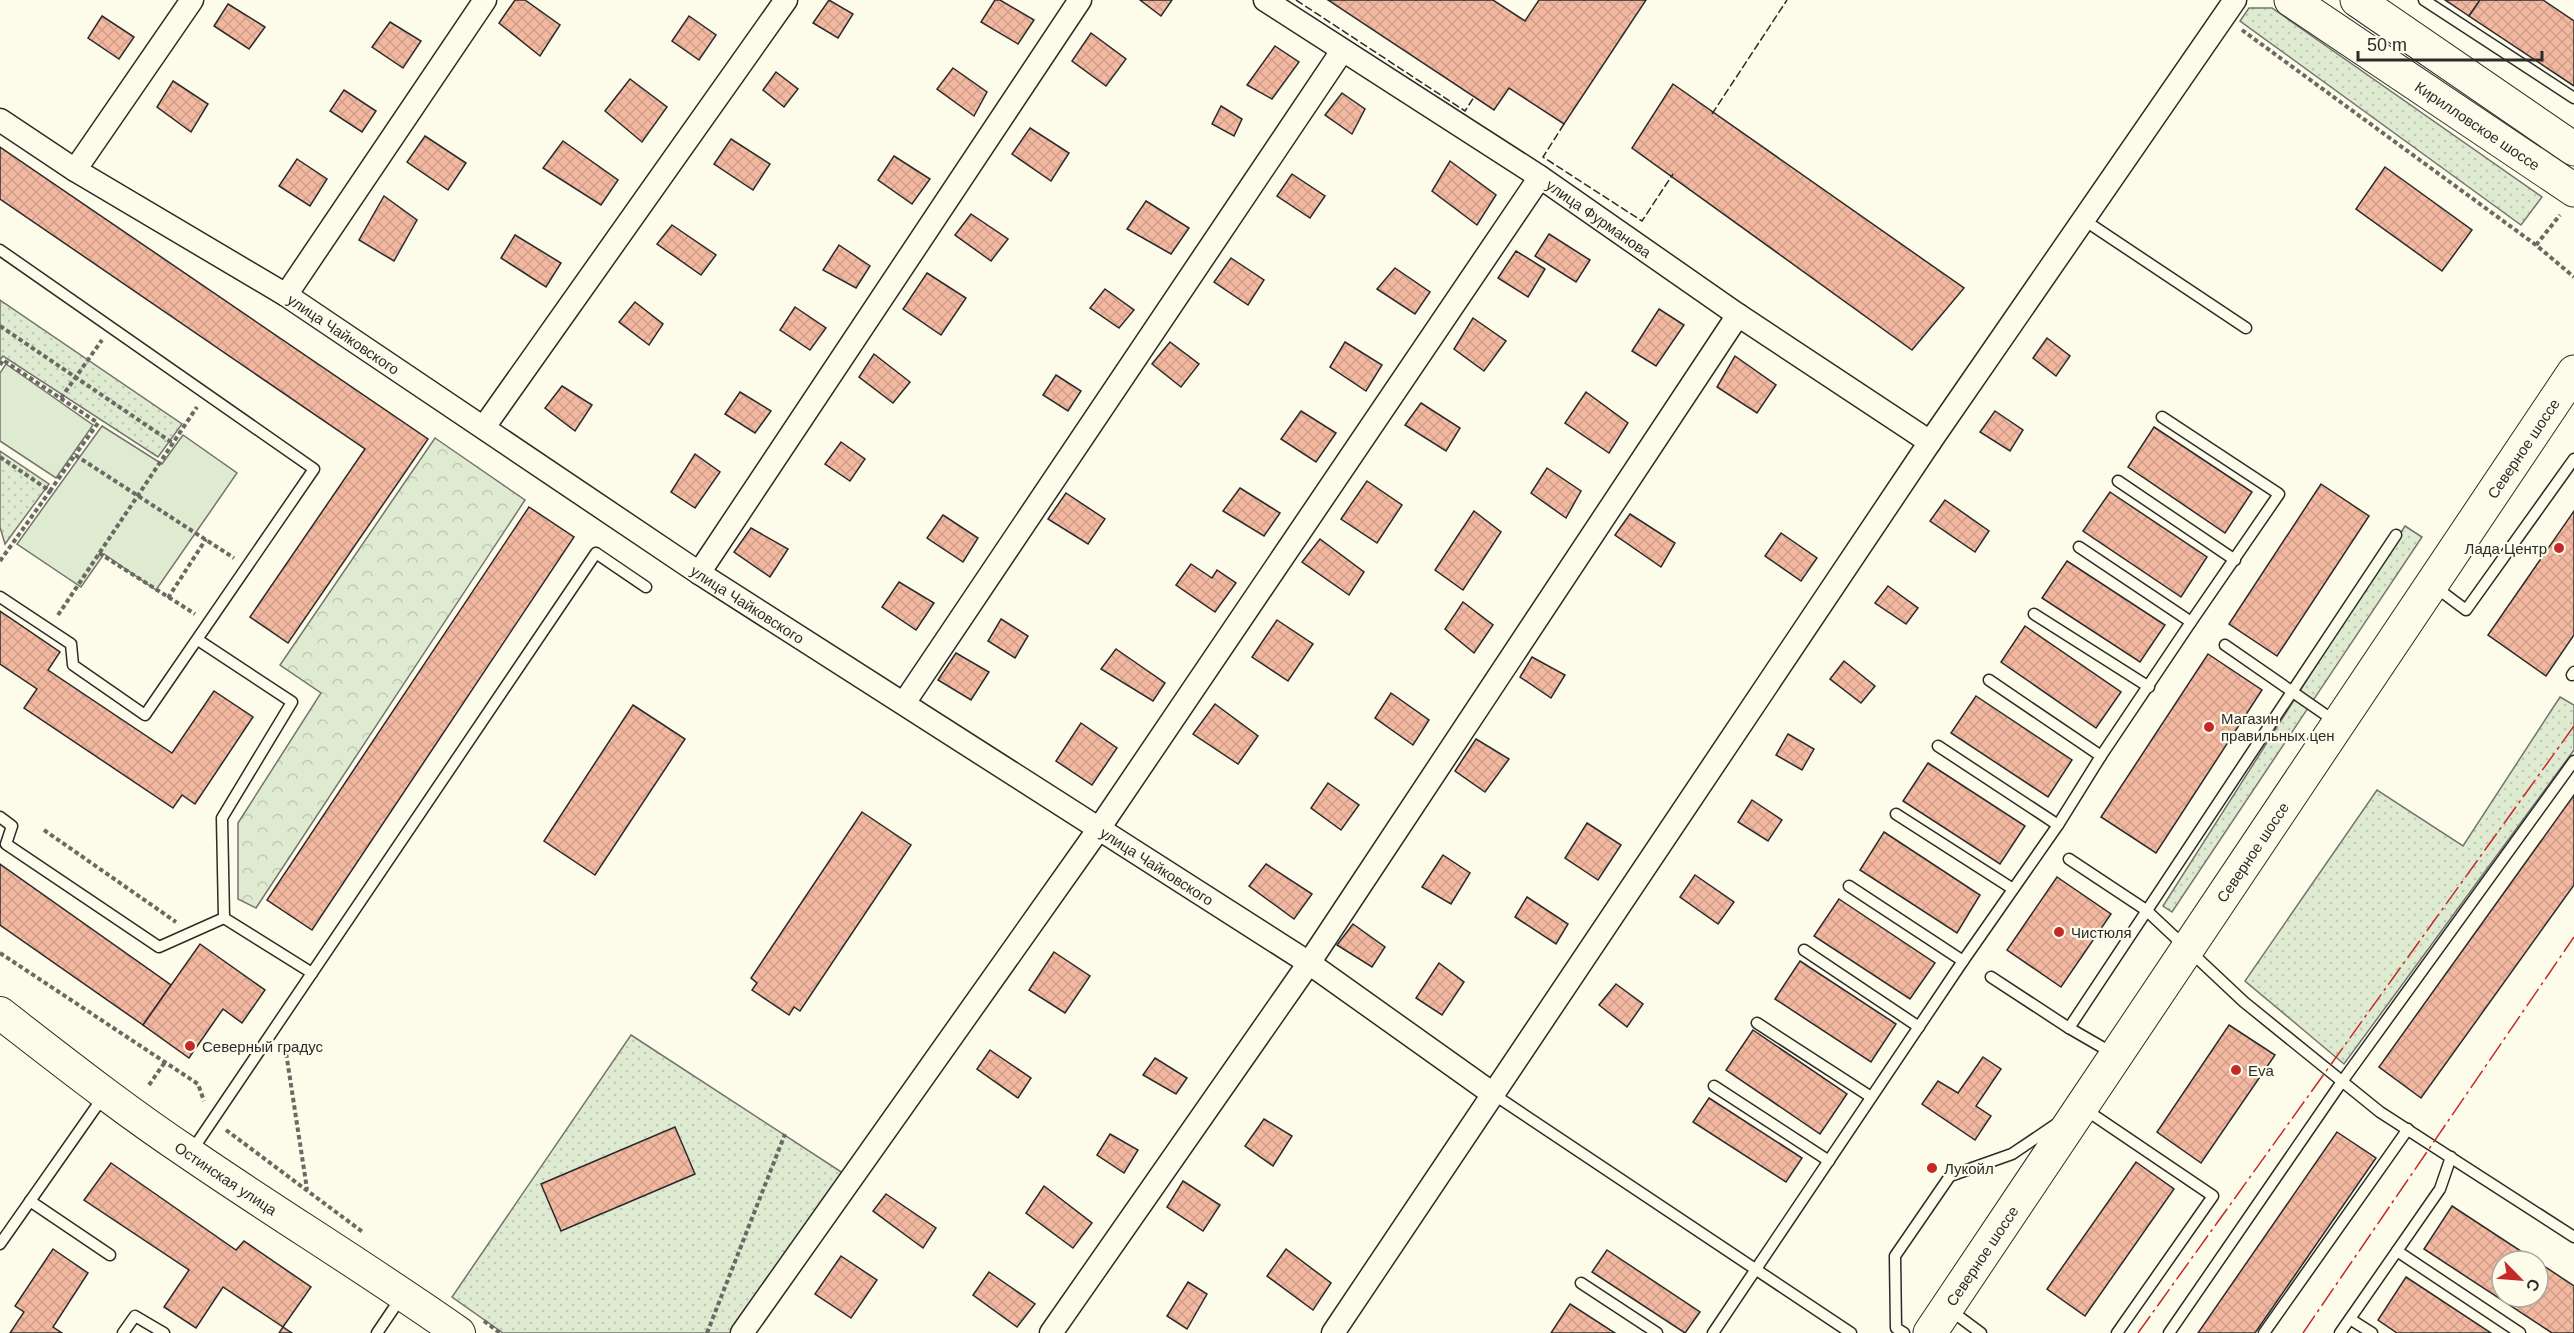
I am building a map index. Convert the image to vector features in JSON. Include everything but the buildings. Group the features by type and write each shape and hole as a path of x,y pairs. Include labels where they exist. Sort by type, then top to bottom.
{"main road":[{"name":"Кирилловское шоссе","path":"2291,0 2570,199"},
{"path":"2357,0 2574,149"},
{"name":"Северное шоссе","path":"1939,1320 2574,372"}],"street":[{"path":"75,170 192,0"},
{"path":"286,295 485,0"},
{"path":"484,427 786,0"},
{"path":"699,573 1080,0"},
{"name":"улица Фурманова","path":"1265,0 1540,177 1738,315 1930,442"},
{"path":"1334,1333 1930,442 2230,8"},
{"path":"904,703 1342,51"},
{"name":"улица Чайковского","path":"0,120 75,170 286,295 699,573 1309,963 1493,1094"},
{"path":"742,1333 1098,830 1540,177"},
{"path":"1051,1333 1309,963 1738,315"},
{"name":"Остинская улица","path":"0,1013 105,1094 189,1154 404,1294 470,1326"}],"lane":[{"path":"2424,0 2574,98"},
{"path":"2084,220 2246,328"},
{"path":"0,250 314,469 146,715 74,665 71,644 0,597"},
{"path":"1713,1333 1963,961 2058,825 2101,756 2279,494 2162,417"},
{"path":"2432,584 2466,610 2574,459"},
{"path":"2118,481 2235,560"},
{"path":"2069,1028 2396,535"},
{"path":"2079,547 2191,622"},
{"path":"189,1154 596,554 646,587"},
{"path":"2034,614 2149,687"},
{"path":"198,640 292,702 222,818 224,918"},
{"path":"2225,645 2339,723"},
{"path":"1989,680 2101,756"},
{"path":"1938,746 2058,825"},
{"path":"2169,1333 2341,1083 2574,761"},
{"path":"1896,814 2013,889"},
{"path":"0,817 12,826 6,844 159,947 224,918"},
{"path":"2069,859 2146,910 2244,1002 2341,1083 2380,1112 2574,1237"},
{"path":"1849,886 1963,961"},
{"path":"224,918 312,973"},
{"path":"1804,950 1919,1027"},
{"path":"1991,977 2069,1028 2117,1055"},
{"path":"1757,1023 1871,1097"},
{"path":"1714,1086 1829,1161"},
{"path":"0,1244 105,1094"},
{"path":"1493,1094 1851,1333"},
{"path":"1904,1333 1896,1328 1894,1256 1950,1176 2012,1154 2082,1107 2212,1196 2117,1333"},
{"path":"2264,1333 2408,1130"},
{"path":"2340,1333 2440,1189 2451,1157"},
{"path":"30,1202 110,1255"},
{"path":"2397,1251 2520,1333"},
{"path":"1581,1283 1657,1333"},
{"path":"377,1333 404,1294"},
{"path":"123,1333 135,1316 164,1333"},
{"path":"2350,1319 2372,1333"},
{"path":"1939,1320 1981,1333"}],"path":[{"path":"2230,8 2574,277"},
{"path":"2536,245 2570,199"},
{"path":"0,326 174,444"},
{"path":"61,398 111,328"},
{"path":"0,365 3,360 98,423 0,561"},
{"path":"49,629 174,444 205,394"},
{"path":"75,455 247,566"},
{"path":"0,458 50,491"},
{"path":"168,598 206,540"},
{"path":"99,553 208,622"},
{"path":"44,830 192,933"},
{"path":"0,953 198,1084 212,1120 370,1237"},
{"path":"281,1018 307,1190"},
{"path":"149,1085 165,1062"},
{"path":"707,1333 785,1134"},
{"path":"470,1326 500,1333"}],"green space":[{"path":"2249,8 2272,8 2542,197 2521,225 2240,21"},
{"path":"0,300 182,424 158,457 3,356 0,360"},
{"path":"6,364 93,425 56,478 0,441 0,373"},
{"path":"102,426 162,464 183,435 237,473 156,590 104,554 81,587 17,544"},
{"path":"435,438 525,500 256,908 238,899 238,823 321,693 280,665"},
{"path":"0,451 49,484 5,544 0,527"},
{"path":"2405,526 2422,537 2172,912 2163,906"},
{"path":"2560,697 2574,705 2574,750 2344,1064 2245,981 2377,790 2463,846"},
{"path":"631,1035 849,1177 731,1333 503,1333 452,1297"}],"fence":[{"path":"1296,0 1465,111 1474,97"},
{"path":"1712,114 1787,0"},
{"path":"1564,124 1543,157 1642,221 1673,174"}],"power":[{"path":"2138,1333 2574,726"},
{"path":"2303,1333 2574,937"}],"place":[{"name":"Лада Центр","path":"2559,548"},
{"name":"Магазин правильных цен","path":"2209,727"},
{"name":"Чистюля","path":"2059,932"},
{"name":"Северный градус","path":"190,1046"},
{"name":"Eva","path":"2236,1070"},
{"name":"Лукойл","path":"1932,1168"}]}
